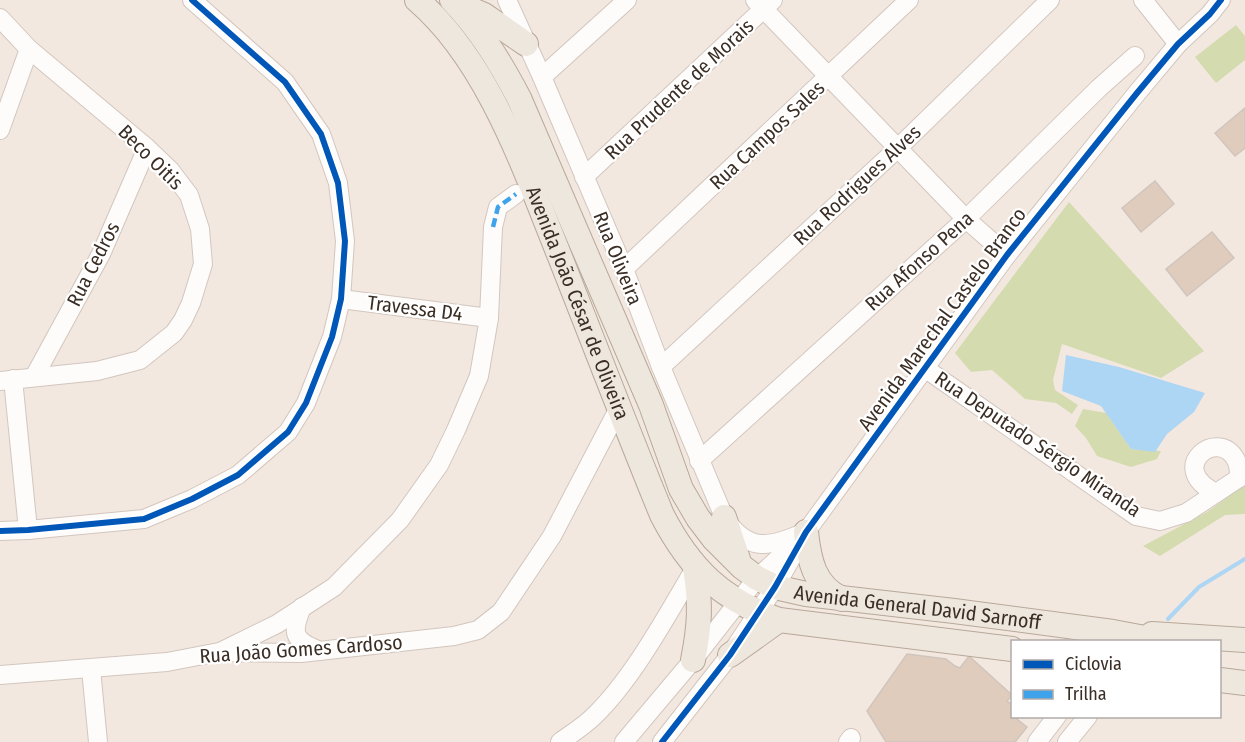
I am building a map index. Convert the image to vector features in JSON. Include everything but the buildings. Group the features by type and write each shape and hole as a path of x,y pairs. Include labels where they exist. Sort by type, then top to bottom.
{"main road":[{"name":"Avenida João César de Oliveira","path":"417,0 457,42 482,81 502,119 540,207 662,515 677,543 695,568 758,611"},
{"name":"Avenida João César de Oliveira","path":"453,1 472,21 503,68 519,98 651,405 681,489 708,532 757,576"},
{"path":"453,1 484,15 526,44"},
{"path":"724,517 757,576"},
{"path":"806,532 808,550 816,575 828,590 844,600"},
{"path":"693,660 700,614 695,568"},
{"name":"Avenida General David Sarnoff","path":"757,576 794,592 1113,632 1155,640"},
{"path":"730,655 758,611"},
{"name":"Avenida General David Sarnoff","path":"758,611 1011,649"},
{"path":"1113,632 1245,640"},
{"path":"1221,651 1245,656"},
{"path":"1221,668 1245,670"},
{"path":"1221,680 1245,683"}],"street":[{"path":"0,531 28,531 144,519 192,499 237,474 288,432 306,403 332,337 341,299 345,241 338,183 321,134 285,82 192,0"},
{"name":"Rua Oliveira","path":"507,0 624,269 661,367 724,517"},
{"path":"542,77 627,0"},
{"name":"Rua Campos Sales","path":"624,269 909,0"},
{"name":"Rua Rodrigues Alves","path":"661,367 897,149 1050,0"},
{"path":"1143,0 1178,44"},
{"name":"Avenida Marechal Castelo Branco","path":"1178,44 1206,0"},
{"name":"Avenida Marechal Castelo Branco","path":"757,576 806,532 1007,255 1178,44 1210,14 1221,0"},
{"path":"764,3 897,149 966,219 1007,255"},
{"name":"Rua Prudente de Morais","path":"584,177 764,3"},
{"name":"Beco Oitis","path":"0,18 29,49 170,170 189,195 200,229 203,264 191,303 183,320 174,333 140,360 97,371 6,380"},
{"path":"0,130 29,49"},
{"name":"Rua Afonso Pena","path":"699,461 966,219 1099,87 1135,56"},
{"path":"1099,87 1111,85 1117,87 1124,100 1124,109"},
{"name":"Rua Cedros","path":"34,377 101,254 147,148"},
{"path":"219,652 277,624 334,587 400,520 439,465 479,376 489,318 493,227 498,207 516,194"},
{"name":"Travessa D4","path":"341,299 489,318"},
{"name":"Rua Deputado Sérgio Miranda","path":"926,369 1136,516 1160,521 1186,513 1242,476"},
{"path":"6,380 28,531"},
{"name":"Rua João Gomes Cardoso","path":"0,675 167,662 219,652 301,653 454,636 478,630 501,612 552,536 620,406"},
{"path":"1216,493 1202,486 1194,474 1196,460 1206,449 1217,446 1228,451 1237,460 1242,476"},
{"path":"724,517 739,535 760,545 772,545 806,532"},
{"path":"560,742 593,718 612,695 638,660 695,568"},
{"name":"Avenida General David Sarnoff","path":"624,742 693,660 758,611 757,576"},
{"path":"302,607 295,625 298,639 305,645 320,651"},
{"path":"662,742 730,655"},
{"path":"91,669 98,742"},
{"path":"1037,742 1056,718"},
{"path":"1067,742 1087,718"}],"green space":[{"path":"1236,25 1245,36 1245,60 1216,83 1195,57"},
{"path":"1069,202 1204,351 1161,378 1062,344 1053,380 1055,390 1078,405 1072,414 1056,403 1025,399 992,370 971,372 955,353"},
{"path":"1083,409 1106,413 1131,449 1161,451 1157,459 1131,467 1097,456 1075,426"},
{"path":"1245,485 1245,514 1225,515 1160,556 1143,546 1207,512"}],"water":[{"path":"1066,355 1119,367 1205,393 1194,412 1167,434 1155,452 1131,449 1101,406 1062,391"}],"waterway":[{"path":"1168,619 1199,587 1245,559"}],"marked path":[{"path":"493,227 498,207 516,194"}],"cycle path":[{"path":"0,531 144,519 192,499 238,475 288,432 306,403 332,337 341,299 345,241 338,183 321,134 285,82 192,0"},
{"path":"662,742 730,655 775,587 806,532 1007,255 1178,44 1210,14 1221,0"}]}
